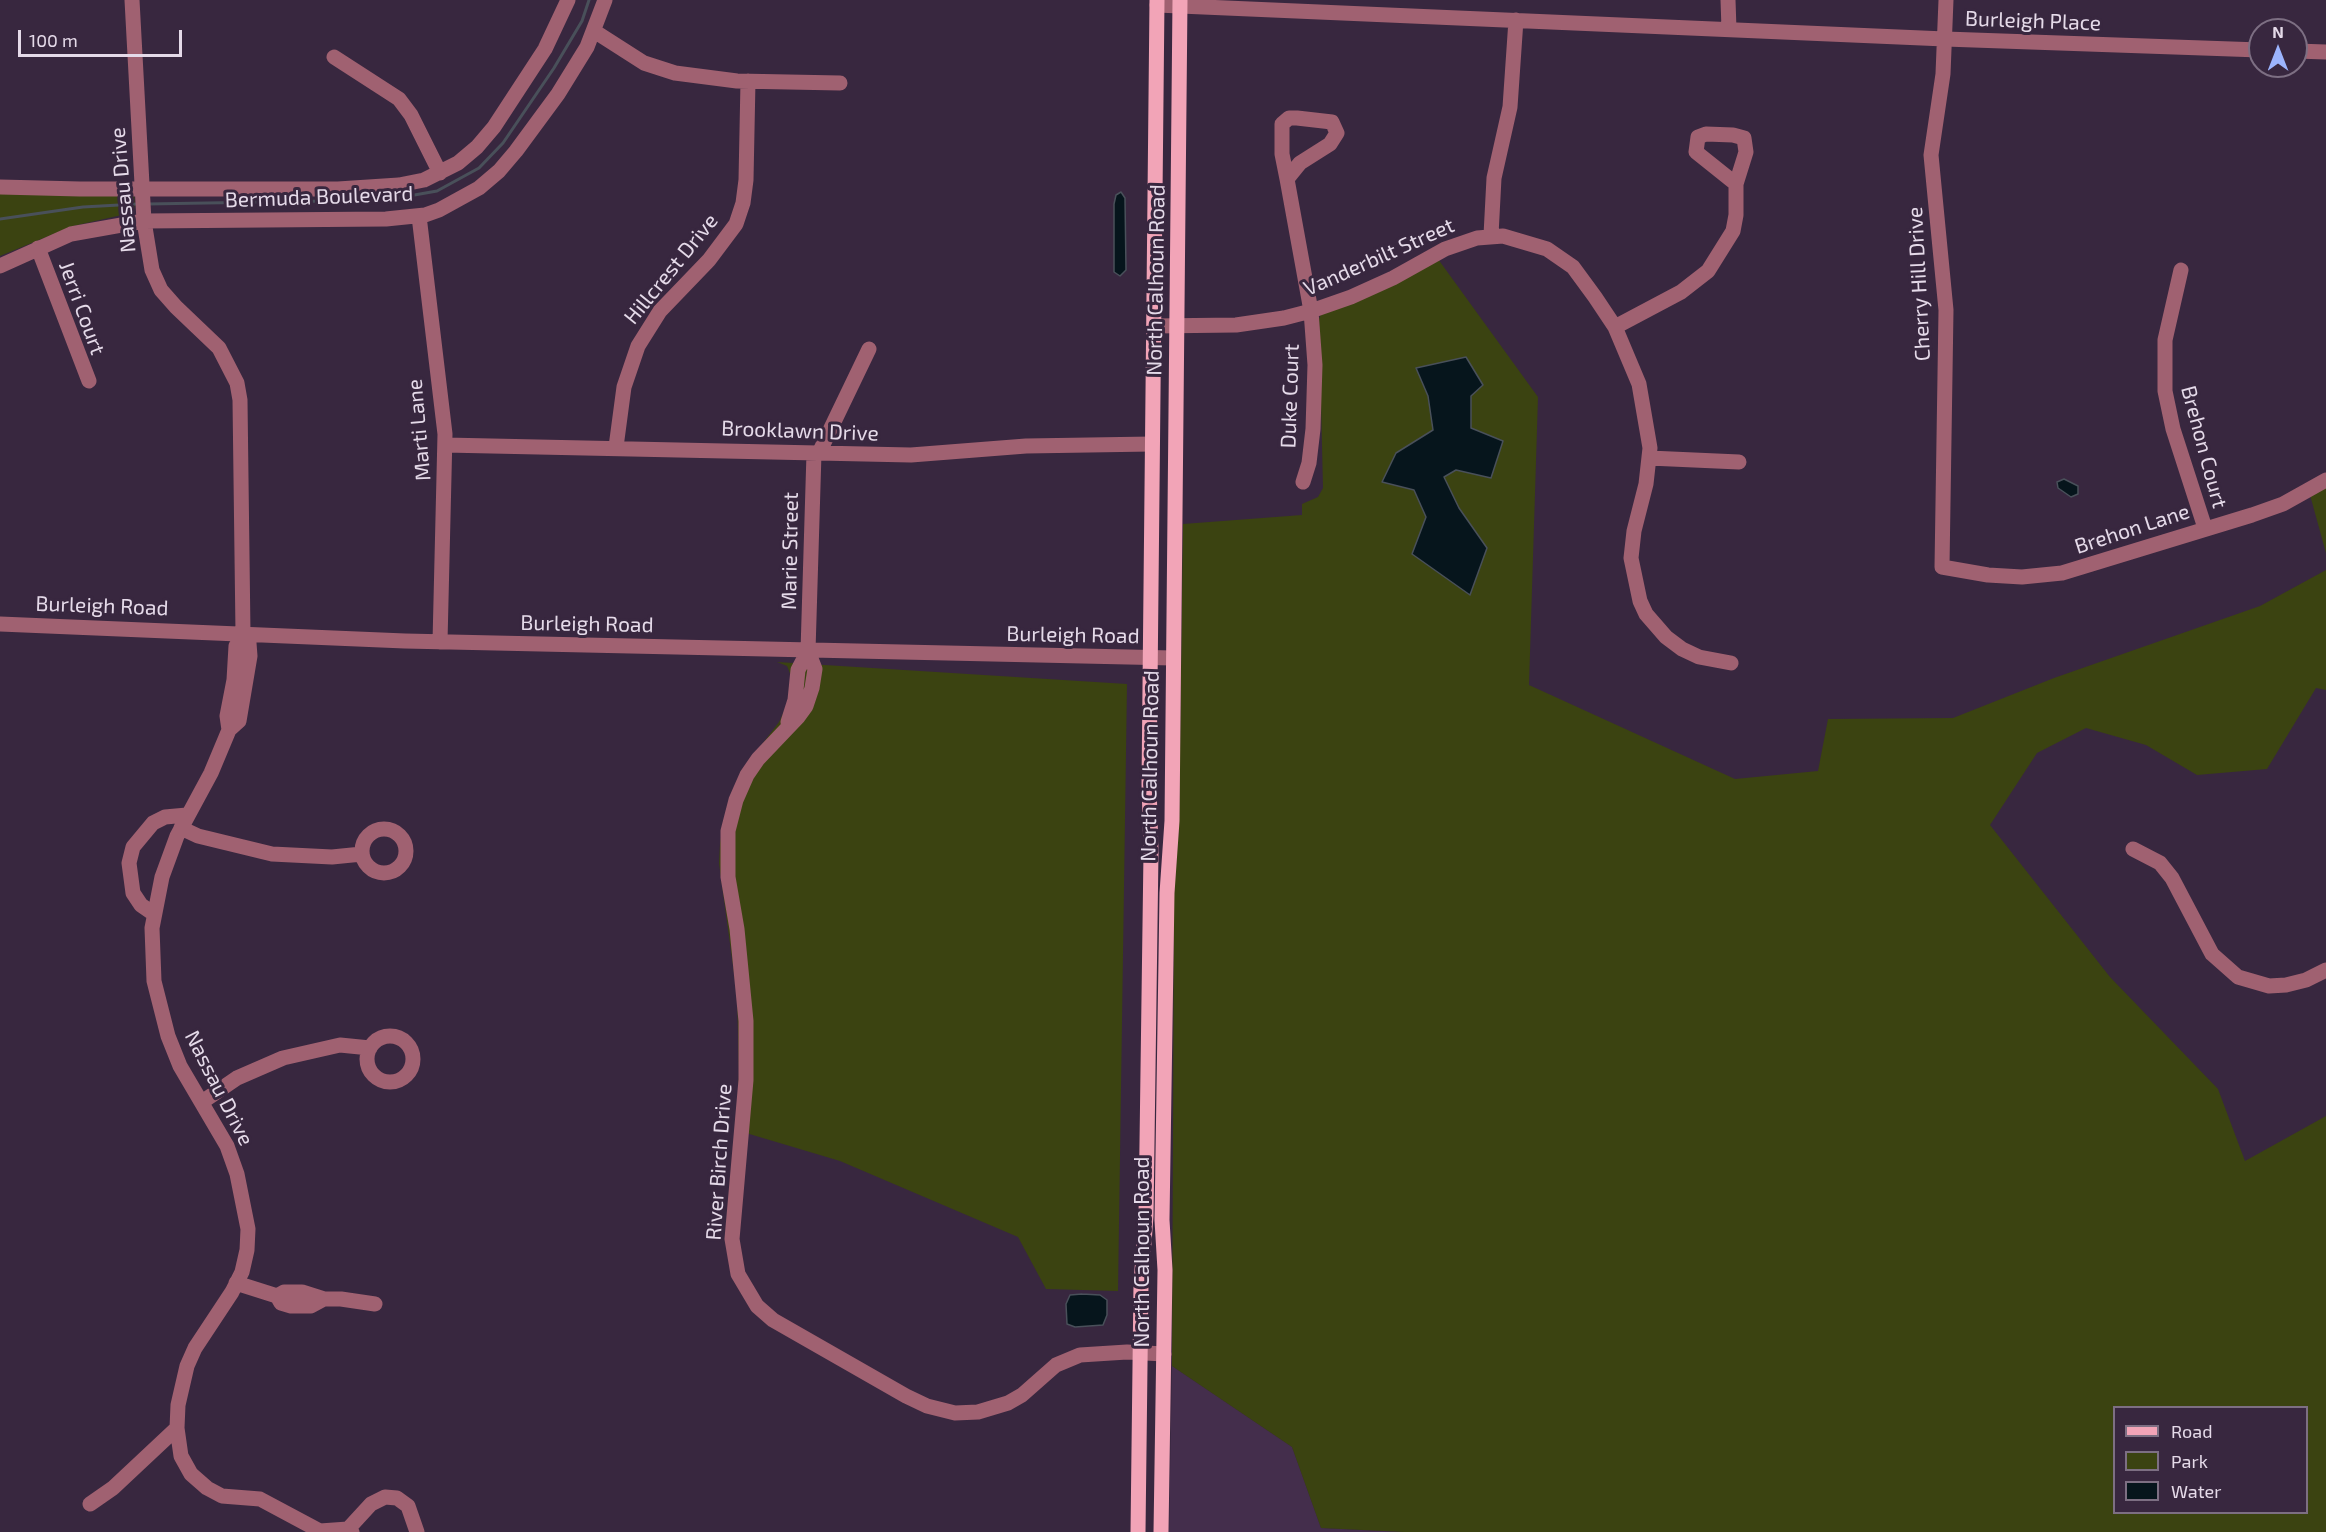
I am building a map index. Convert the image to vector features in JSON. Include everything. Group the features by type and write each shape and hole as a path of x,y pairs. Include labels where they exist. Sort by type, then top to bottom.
{"main road":[{"name":"North Calhoun Road","path":"1138,1532 1140,1353 1146,1216 1157,2"},
{"name":"North Calhoun Road","path":"1161,1532 1165,1270 1162,1209 1173,658 1180,3"}],"street":[{"name":"Nassau Drive","path":"132,0 132,38 147,250 161,290 219,348 237,383 242,418 243,633 249,643 248,680 239,721 229,730 215,764 184,821 162,877 154,914 152,950 159,1008 180,1066 227,1146 244,1204 248,1229 247,1250 236,1283 195,1348 187,1366 178,1405 177,1428 181,1456 191,1474 207,1488 222,1496 260,1499 301,1518 320,1531 350,1531"},
{"name":"Bermuda Boulevard","path":"0,266 71,234 95,228 143,204 372,188 424,180 440,173 477,147 494,126 545,49 568,0"},
{"name":"Bermuda Boulevard","path":"143,204 386,219 419,216 456,202 499,171 558,94 594,31 605,0"},
{"path":"1728,0 1729,29"},
{"name":"Cherry Hill Drive","path":"1942,567 1946,310 1931,155 1943,74 1946,0"},
{"name":"Burleigh Place","path":"1157,2 1945,39 2248,50"},
{"path":"1491,235 1494,178 1511,97 1516,20"},
{"path":"594,31 629,55 658,69 693,77 840,83"},
{"path":"2308,51 2326,52"},
{"path":"334,57 399,99 411,115 440,173"},
{"name":"Hillcrest Drive","path":"616,447 624,387 638,346 660,311 709,260 736,224 743,203 746,180 748,81"},
{"name":"Duke Court","path":"1287,179 1300,163 1336,138 1336,126 1332,122 1297,118 1285,120 1282,142 1287,179 1311,311 1315,396 1309,463 1303,482"},
{"path":"1616,327 1681,292 1708,271 1726,246 1733,231 1736,215 1736,184"},
{"path":"0,187 143,204"},
{"name":"Marti Lane","path":"419,216 446,445 440,642"},
{"name":"Vanderbilt Street","path":"1154,326 1236,324 1284,318 1311,311 1393,278 1462,242 1491,235 1521,239 1559,256 1573,267 1616,327 1639,384 1648,429 1649,458 1631,558 1640,601 1646,614 1666,638 1682,650 1700,657 1731,663"},
{"name":"Jerri Court","path":"38,248 89,381"},
{"name":"Brehon Court","path":"2181,270 2165,340 2165,391 2173,429 2205,528"},
{"name":"Marie Street","path":"808,651 817,453 870,349"},
{"name":"Brooklawn Drive","path":"446,445 948,454 1026,446 1152,444"},
{"path":"1649,458 1739,462"},
{"name":"Brehon Lane","path":"1942,567 1955,571 2022,577 2062,573 2283,504 2326,480"},
{"name":"Burleigh Road","path":"0,624 440,642 1173,658"},
{"name":"River Birch Drive","path":"808,651 815,669 806,706 798,717 787,725 747,775 736,800 728,831 727,867 737,929 746,1021 745,1106 732,1239 738,1274 746,1291 765,1313 793,1332 927,1407 955,1413 978,1412 1008,1403 1022,1395 1056,1365 1080,1355 1164,1354"},
{"path":"154,914 141,905 133,893 129,863 133,847 153,823 165,817 184,821 198,836 272,854 332,857 362,854"},
{"path":"2133,849 2160,863 2172,878 2212,954 2238,976 2269,986 2286,986 2306,980 2326,969"},
{"path":"202,1102 237,1078 283,1058 340,1046 370,1048"},
{"path":"236,1283 277,1296 281,1303 291,1306 311,1306 324,1299 359,1300 375,1304"},
{"path":"90,1504 113,1488 177,1428"},
{"path":"350,1531 371,1504 385,1497 397,1498 408,1506 417,1532"}],"shaded area":[{"path":"1172,1366 1292,1447 1321,1528 1404,1532 1169,1532"}],"green space":[{"path":"0,190 134,192 135,212 73,226 0,256"},
{"path":"1438,259 1538,397 1529,685 1735,779 1818,771 1828,719 1953,718 2054,678 2260,606 2326,570 2326,690 2316,688 2267,769 2197,775 2146,745 2086,728 2037,753 1990,825 2110,977 2218,1089 2245,1161 2326,1116 2326,1532 1404,1532 1321,1528 1292,1447 1172,1366 1174,893 1179,825 1183,524 1302,515 1302,504 1318,497 1323,488 1319,319 1321,314"},
{"path":"2326,486 2326,553 2310,495"},
{"path":"777,662 1127,684 1118,1291 1046,1289 1018,1237 840,1161 736,1130 739,1073 737,995 719,863 720,844 723,824 741,772 779,722 788,703 791,676 787,666"}],"water":[{"path":"1121,192 1125,198 1126,270 1120,276 1114,272 1114,204 1116,195"},
{"path":"1466,357 1483,385 1471,396 1471,428 1503,441 1491,478 1456,470 1444,477 1459,508 1487,548 1470,595 1412,554 1426,517 1414,490 1382,482 1396,453 1433,430 1428,396 1416,368"},
{"path":"2064,479 2078,486 2078,494 2071,497 2058,488 2057,482"},
{"path":"1070,1295 1100,1295 1107,1300 1107,1315 1103,1325 1075,1327 1067,1324 1066,1304"}],"waterway":[{"path":"147,204 386,200 437,191 479,168 503,143 554,68 582,21 589,0"},
{"path":"0,219 83,207 137,204"}]}
